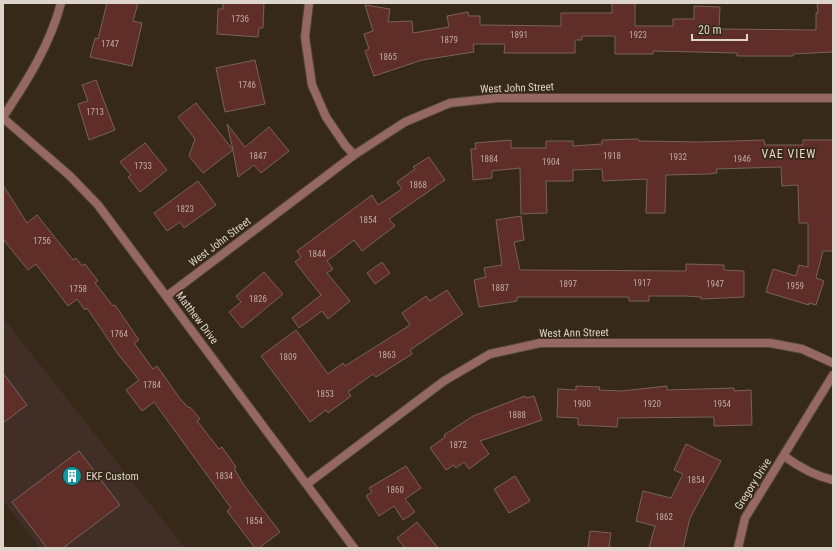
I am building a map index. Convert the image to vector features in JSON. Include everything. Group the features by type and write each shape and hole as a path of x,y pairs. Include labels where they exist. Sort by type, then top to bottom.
{"street":[{"path":"3,118 31,74 55,26 61,3"},
{"path":"309,3 305,37 312,85 326,117 345,145 354,154"},
{"name":"West John Street","path":"167,296 354,154 405,122 450,103 497,98 833,98"},
{"name":"Matthew Drive","path":"3,118 70,176 98,205 354,548"},
{"name":"West Ann Street","path":"307,484 444,381 490,354 540,343 770,343 802,349 833,363"},
{"name":"Gregory Drive","path":"738,548 744,518 784,456 833,374"},
{"path":"784,456 802,468 824,478 833,480"}],"shaded area":[{"path":"3,318 185,548 40,548 3,500"}],"building":[{"path":"107,3 138,3 133,21 142,23 132,66 90,57 95,38 98,39"},
{"path":"223,3 264,3 263,28 259,28 258,37 217,34 218,9 223,9"},
{"path":"612,3 635,3 635,26 673,26 673,19 694,19 694,6 720,7 719,29 816,30 816,13 818,13 817,3 833,3 833,52 793,54 793,56 737,56 737,53 653,51 653,54 615,54 615,36 582,36 582,40 575,40 575,53 504,53 505,44 473,44 474,52 422,60 374,76 365,51 369,49 364,34 373,31 365,5 390,9 388,22 412,21 413,33 449,27 447,16 468,12 469,16 480,16 480,25 561,26 561,13 612,13"},
{"path":"255,60 265,104 225,112 216,68"},
{"path":"96,80 115,130 89,140 78,104 88,101 82,85"},
{"path":"196,103 233,150 203,173 189,156 195,139 178,117"},
{"path":"227,124 245,147 269,127 289,151 261,173 254,165 238,177"},
{"path":"638,139 639,141 701,142 764,140 765,145 803,145 803,140 833,140 833,251 823,251 816,278 824,281 816,305 809,303 809,305 766,292 773,269 796,276 799,265 808,267 808,223 799,223 798,185 782,186 781,167 716,169 717,173 666,175 665,213 646,213 647,179 603,181 602,169 573,170 573,181 546,181 547,213 521,214 520,168 492,171 492,178 473,180 471,149 476,149 475,143 511,140 511,148 546,148 546,141 573,141 573,146 602,144 602,140"},
{"path":"145,143 167,170 140,192 128,177 131,175 120,162"},
{"path":"429,157 445,180 389,219 395,226 362,251 354,240 327,261 333,269 327,273 350,301 328,319 322,311 299,328 292,318 321,295 295,262 301,257 297,251 372,195 378,205 402,189 397,182 415,169 413,167"},
{"path":"198,181 216,205 184,228 180,222 167,231 154,213"},
{"path":"3,185 27,223 37,215 73,260 76,258 82,266 85,264 98,281 95,283 113,306 115,305 139,340 134,343 153,369 157,366 181,400 189,408 190,407 200,419 197,421 219,449 222,447 236,467 234,468 243,484 280,532 259,548 255,548 227,511 231,508 154,402 142,411 126,390 139,380 118,354 87,308 85,310 77,299 68,306 36,264 28,270 3,239"},
{"path":"521,216 524,240 514,242 520,270 686,271 686,264 724,265 724,270 744,271 744,297 701,299 701,297 685,296 649,296 649,301 629,301 629,297 517,297 517,301 479,307 474,280 486,277 484,268 502,265 496,220"},
{"path":"382,262 390,273 375,284 367,273"},
{"path":"264,272 283,294 242,328 229,312 241,302 236,296"},
{"path":"447,290 463,314 410,350 412,354 376,377 373,374 348,392 351,396 328,413 326,410 310,422 261,356 296,330 328,374 343,363 345,366 410,325 402,313 426,296 430,301"},
{"path":"3,373 27,405 3,423"},
{"path":"576,386 600,387 599,390 622,391 667,386 667,390 734,388 734,391 751,390 752,425 714,426 714,417 618,418 617,427 578,425 578,418 557,417 558,389 576,390"},
{"path":"525,396 526,398 534,396 542,420 480,441 489,454 469,469 464,462 456,468 454,465 446,470 430,448 445,437 444,435 473,416"},
{"path":"686,444 721,461 690,518 683,548 649,548 655,526 636,521 643,491 671,498 683,474 674,470"},
{"name":"EKF Custom","path":"79,451 120,505 63,548 47,548 12,502"},
{"path":"406,466 421,488 405,499 415,512 403,520 394,506 379,516 366,496 372,492 369,488"},
{"path":"515,476 530,501 509,513 494,489"},
{"path":"417,522 438,548 405,548 397,538"},
{"path":"590,531 611,533 609,548 588,548"}],"place":[{"name":"EKF Custom","path":"72,476"}],"district":[{"name":"VAE VIEW","path":"789,154"}]}
